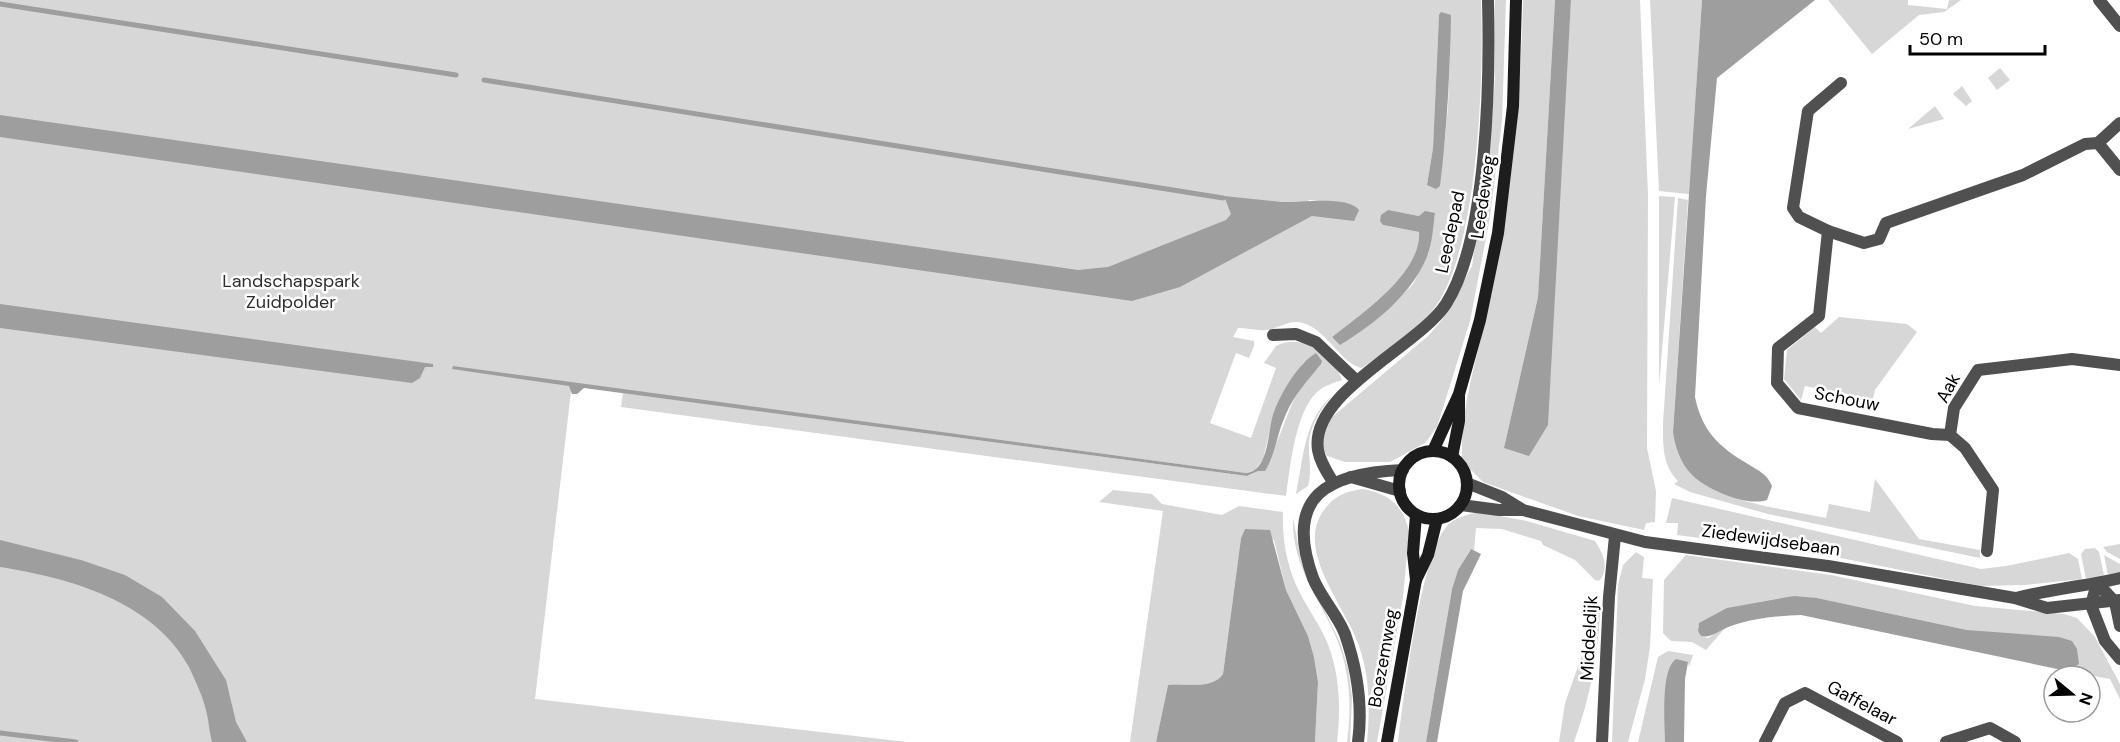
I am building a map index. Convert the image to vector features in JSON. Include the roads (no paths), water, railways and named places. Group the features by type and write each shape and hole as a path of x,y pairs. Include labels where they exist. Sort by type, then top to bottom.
{"main road":[{"name":"Leedeweg","path":"1433,451 1459,394 1480,320 1498,232 1513,106 1516,0"},
{"name":"Leedeweg","path":"1452,457 1459,421 1459,394"},
{"path":"1433,451 1452,457 1465,473 1467,483 1461,505 1455,512 1437,519 1416,515 1403,501 1400,491 1402,470 1415,457 1433,451"},
{"name":"Boezemweg","path":"1416,515 1413,553 1416,580"},
{"name":"Boezemweg","path":"1387,742 1416,580 1428,555 1437,519"}],"street":[{"name":"Leedepad","path":"1333,482 1323,465 1318,448 1319,431 1332,408 1357,381 1423,329 1444,307 1463,269 1476,207 1486,125 1488,0"},
{"path":"2099,0 2120,26"},
{"path":"1841,84 1808,111 1793,208 1799,218 1864,243 1880,239 1886,223 2023,175 2085,144 2098,143 2120,123"},
{"path":"2098,143 2120,170"},
{"name":"Schouw","path":"1828,231 1819,316 1778,348 1777,382 1798,408 1932,434 1950,435"},
{"path":"1273,335 1296,334 1316,342 1357,381"},
{"name":"Aak","path":"1950,435 1954,408 1978,370 2072,359 2120,365"},
{"path":"1950,435 1965,448 1993,490 1987,551"},
{"path":"1358,742 1360,696 1353,662 1344,631 1314,579 1304,538 1308,507 1316,495 1333,482 1371,471 1402,470"},
{"path":"1351,477 1400,491"},
{"name":"Ziedewijdsebaan","path":"1467,483 1502,496 1523,510"},
{"name":"Ziedewijdsebaan","path":"1461,505 1499,510 1523,510 1615,536 1645,542 1828,566 2015,598 2047,608 2117,601"},
{"name":"Middeldijk","path":"1602,742 1609,597 1615,536"},
{"name":"Ziedewijdsebaan","path":"2015,598 2120,578"},
{"path":"2119,655 2105,641 2091,605 2097,584 2117,601 2120,626"},
{"name":"Gaffelaar","path":"1765,742 1785,703 1805,693 1897,742"},
{"path":"1946,742 1990,728 2016,742"}],"waterway":[{"path":"0,4 456,75"},
{"path":"484,80 1223,198"},
{"path":"0,733 76,742"}],"park label":[{"name":"Landschapspark Zuidpolder","path":"291,291"}]}
